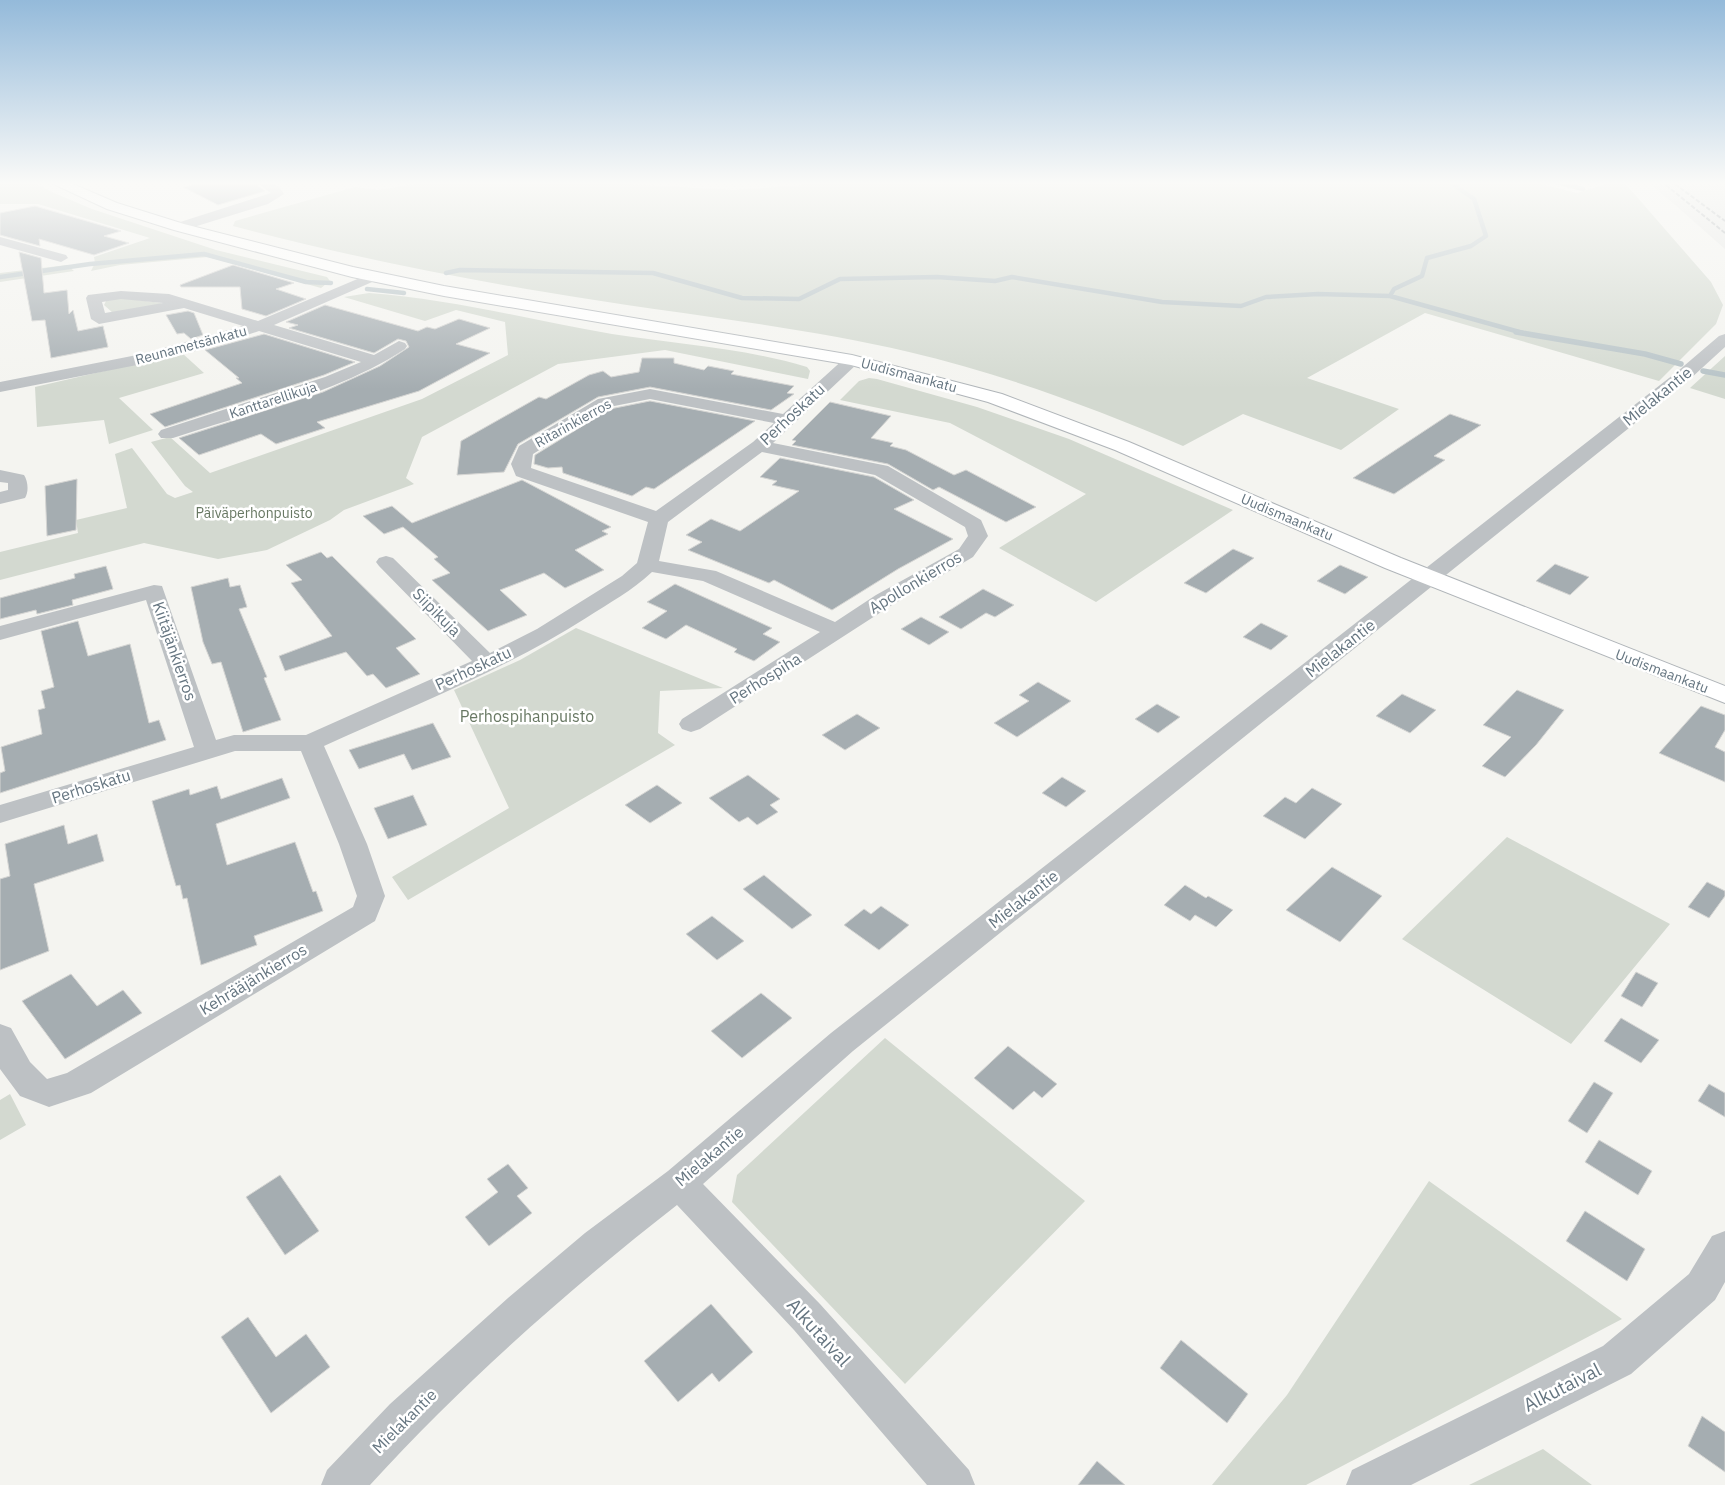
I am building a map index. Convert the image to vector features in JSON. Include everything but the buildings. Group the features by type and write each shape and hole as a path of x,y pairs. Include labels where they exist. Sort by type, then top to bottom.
{"street":[{"path":"31,250 61,258"},
{"name":"Uudismaankatu","path":"265,250 444,291 852,360 987,396 1052,418 1429,578 1725,695"},
{"name":"Reunametsänkatu","path":"0,387 125,363 182,349 259,326 374,276"},
{"path":"182,304 99,319 93,298 121,295 169,299 376,361"},
{"name":"Mielakantie","path":"342,1485 404,1418 514,1317 598,1244 680,1182 842,1042 1684,375 1725,339"},
{"name":"Kanttarellikuja","path":"168,434 332,382 376,361 399,346"},
{"name":"Perhoskatu","path":"659,519 759,446 852,360"},
{"name":"Ritarinkierros","path":"659,519 523,472 520,464 522,455 526,450 604,403 650,394 787,420"},
{"name":"Apollonkierros","path":"759,446 881,470 974,524 978,536 966,553 884,600 837,630"},
{"path":"0,476 12,476 17,479 18,494 0,498"},
{"path":"659,519 647,565 708,576 837,630"},
{"name":"Siipikuja","path":"386,562 487,663"},
{"name":"Perhoskatu","path":"0,814 234,742 310,743 487,663 568,620 630,581 647,565"},
{"name":"Kiitäjänkierros","path":"0,633 154,592 207,749"},
{"name":"Perhospiha","path":"691,724 837,630"},
{"name":"Kehrääjänkierros","path":"0,1037 17,1068 35,1090 50,1093 79,1083 365,913 371,896 352,844 310,743"},
{"name":"Alkutaival","path":"680,1182 698,1204 807,1317 954,1485"},
{"name":"Alkutaival","path":"1367,1485 1617,1360 1702,1287 1725,1248"}],"green space":[{"path":"114,250 217,250 327,277 330,281 321,288 208,257 120,265 91,271 95,263 94,257"},
{"path":"333,250 1683,250 1711,282 1723,305 1716,324 1659,381 1425,313 1307,378 1399,409 1341,450 1243,414 1183,446 1116,418 1014,381 909,352 819,334 466,278"},
{"path":"67,265 74,271 0,282 0,273"},
{"name":"Päiväperhonpuisto","path":"369,293 430,300 612,334 759,355 807,367 810,371 808,379 665,350 558,364 422,437 406,478 414,484 344,510 330,520 267,550 218,559 144,543 0,580 0,552 78,533 76,520 127,508 115,454 132,448 167,494 175,498 193,492 185,486 151,442 170,437 210,473 422,399 508,355 505,322 456,310 425,321 344,297"},
{"path":"120,298 162,303 157,306 113,313 104,305 106,301"},
{"path":"182,353 204,373 119,398 153,430 109,444 104,420 37,427 35,387"},
{"path":"1725,356 1725,399 1690,388"},
{"path":"869,378 977,407 1069,439 1233,510 1096,602 999,548 1086,494 950,423 840,400 859,381"},
{"name":"Perhospihanpuisto","path":"576,628 723,688 660,691 658,733 675,745 408,900 392,877 509,808 454,690 520,660"},
{"path":"1507,837 1670,924 1571,1044 1402,939"},
{"path":"885,1038 1085,1201 905,1384 732,1202 737,1175"},
{"path":"10,1094 26,1125 0,1140 0,1100"},
{"path":"1429,1181 1622,1319 1306,1485 1212,1485 1287,1395"},
{"path":"1543,1449 1592,1485 1469,1485"}],"waterway":[{"path":"1390,296 1394,289 1422,276 1427,258 1455,250"},
{"path":"0,277 90,264 204,254 306,282 331,283"},
{"path":"446,273 460,270 653,273 742,298 799,299 840,279 937,277 995,281 1012,277 1162,302 1241,306 1266,297 1318,294 1390,296"},
{"path":"367,289 404,293"},
{"path":"1390,296 1523,333"},
{"path":"1516,332 1645,354 1681,364"},
{"path":"1703,371 1725,375"}]}
